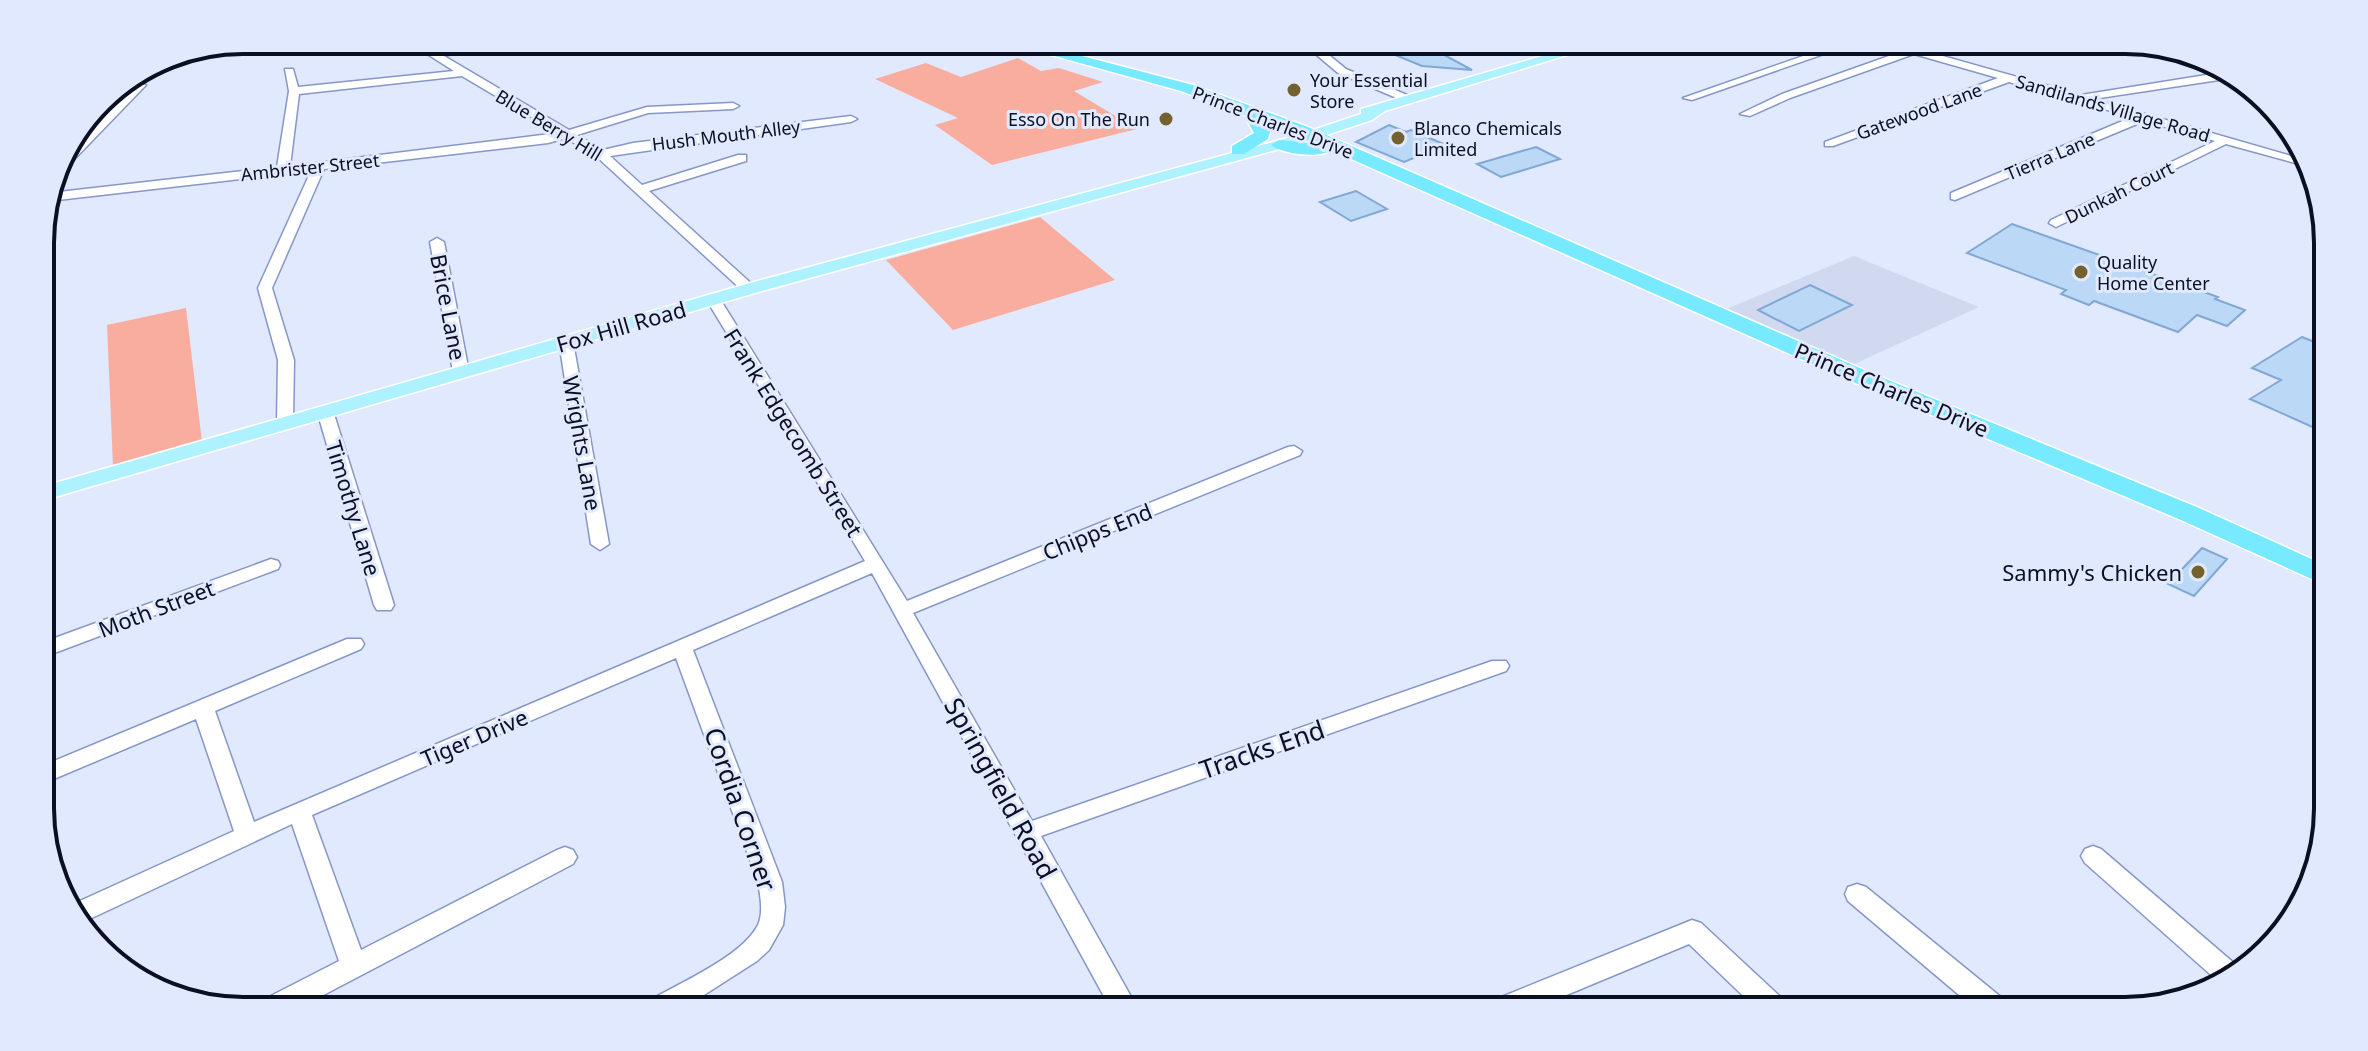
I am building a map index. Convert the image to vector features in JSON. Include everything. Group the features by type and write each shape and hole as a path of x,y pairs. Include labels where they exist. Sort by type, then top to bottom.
{"highway":[{"name":"Prince Charles Drive","path":"1059,54 1187,88 1330,152 1457,200"},
{"name":"Prince Charles Drive","path":"1083,60 1297,137 1457,200 1861,377 2190,514 2314,571"},
{"path":"1238,150 1262,135 1263,128 1256,122"}],"main road":[{"name":"Fox Hill Road","path":"54,490 713,299 1367,117 1379,109 1563,54"},
{"name":"Fox Hill Road","path":"1201,163 1238,150 1297,137"}],"street":[{"path":"433,55 438,54"},
{"path":"1321,54 1342,71 1410,100"},
{"path":"1688,98 1818,54"},
{"path":"1746,114 1786,96 1905,54"},
{"name":"Sandilands Village Road","path":"1924,54 2295,160"},
{"name":"Blue Berry Hill","path":"433,55 601,154 643,189 749,289"},
{"path":"283,170 294,91 289,71"},
{"path":"294,91 461,73"},
{"path":"2078,98 2216,77"},
{"name":"Gatewood Lane","path":"1829,144 2009,78"},
{"path":"82,145 141,85"},
{"name":"Ambrister Street","path":"60,196 475,149 571,135 594,124 647,110 733,106"},
{"name":"Tierra Lane","path":"1955,196 2145,116"},
{"name":"Hush Mouth Alley","path":"601,154 633,147 851,119"},
{"name":"Dunkah Court","path":"2056,223 2226,140"},
{"path":"643,189 742,158"},
{"path":"285,423 286,360 265,288 320,165"},
{"name":"Brice Lane","path":"437,242 461,372"},
{"name":"Frank Edgecomb Street","path":"713,299 876,564"},
{"name":"Wrights Lane","path":"566,342 600,544"},
{"name":"Timothy Lane","path":"325,411 384,605"},
{"name":"Chipps End","path":"901,611 1294,451"},
{"name":"Springfield Road","path":"876,564 1118,997"},
{"name":"Tiger Drive","path":"84,911 299,811 876,564"},
{"name":"Moth Street","path":"54,646 271,565"},
{"path":"54,770 354,644"},
{"name":"Cordia Corner","path":"678,997 751,951 767,932 774,909 770,882 683,649"},
{"name":"Tracks End","path":"1026,832 1499,666"},
{"path":"203,708 247,835"},
{"path":"299,811 354,967"},
{"path":"2093,856 2223,969"},
{"path":"295,997 565,857"},
{"path":"1857,894 1981,997"},
{"path":"1532,997 1692,931 1762,997"}],"shaded area":[{"path":"1018,58 1041,71 1059,68 1103,82 1074,91 1137,129 992,165 935,125 958,118 875,79 926,63 961,77"},
{"path":"1040,217 1115,280 953,330 886,260"},
{"path":"1854,256 1979,307 1852,365 1726,309"},
{"path":"186,308 202,442 113,466 107,325"}],"building":[{"path":"1393,54 1443,54 1472,70 1422,66"},
{"name":"Blanco Chemicals Limited","path":"1389,125 1406,132 1411,130 1446,145 1404,162 1356,142"},
{"path":"1536,147 1560,159 1501,177 1477,164"},
{"path":"1356,191 1387,209 1351,221 1320,202"},
{"name":"Quality Home Center","path":"2012,224 2218,297 2215,299 2245,310 2227,326 2197,315 2178,332 2094,301 2089,305 2061,294 2066,290 1967,253"},
{"path":"1810,285 1852,305 1799,331 1758,310"},
{"path":"2302,337 2314,342 2314,428 2250,399 2281,380 2252,368"},
{"name":"Sammy's Chicken","path":"2202,548 2227,559 2194,596 2168,584"}],"place":[{"name":"Your Essential Store","path":"1294,90"},
{"name":"Esso On The Run","path":"1166,119"},
{"name":"Blanco Chemicals Limited","path":"1398,138"},
{"name":"Quality Home Center","path":"2081,272"},
{"name":"Sammy's Chicken","path":"2198,572"}]}
